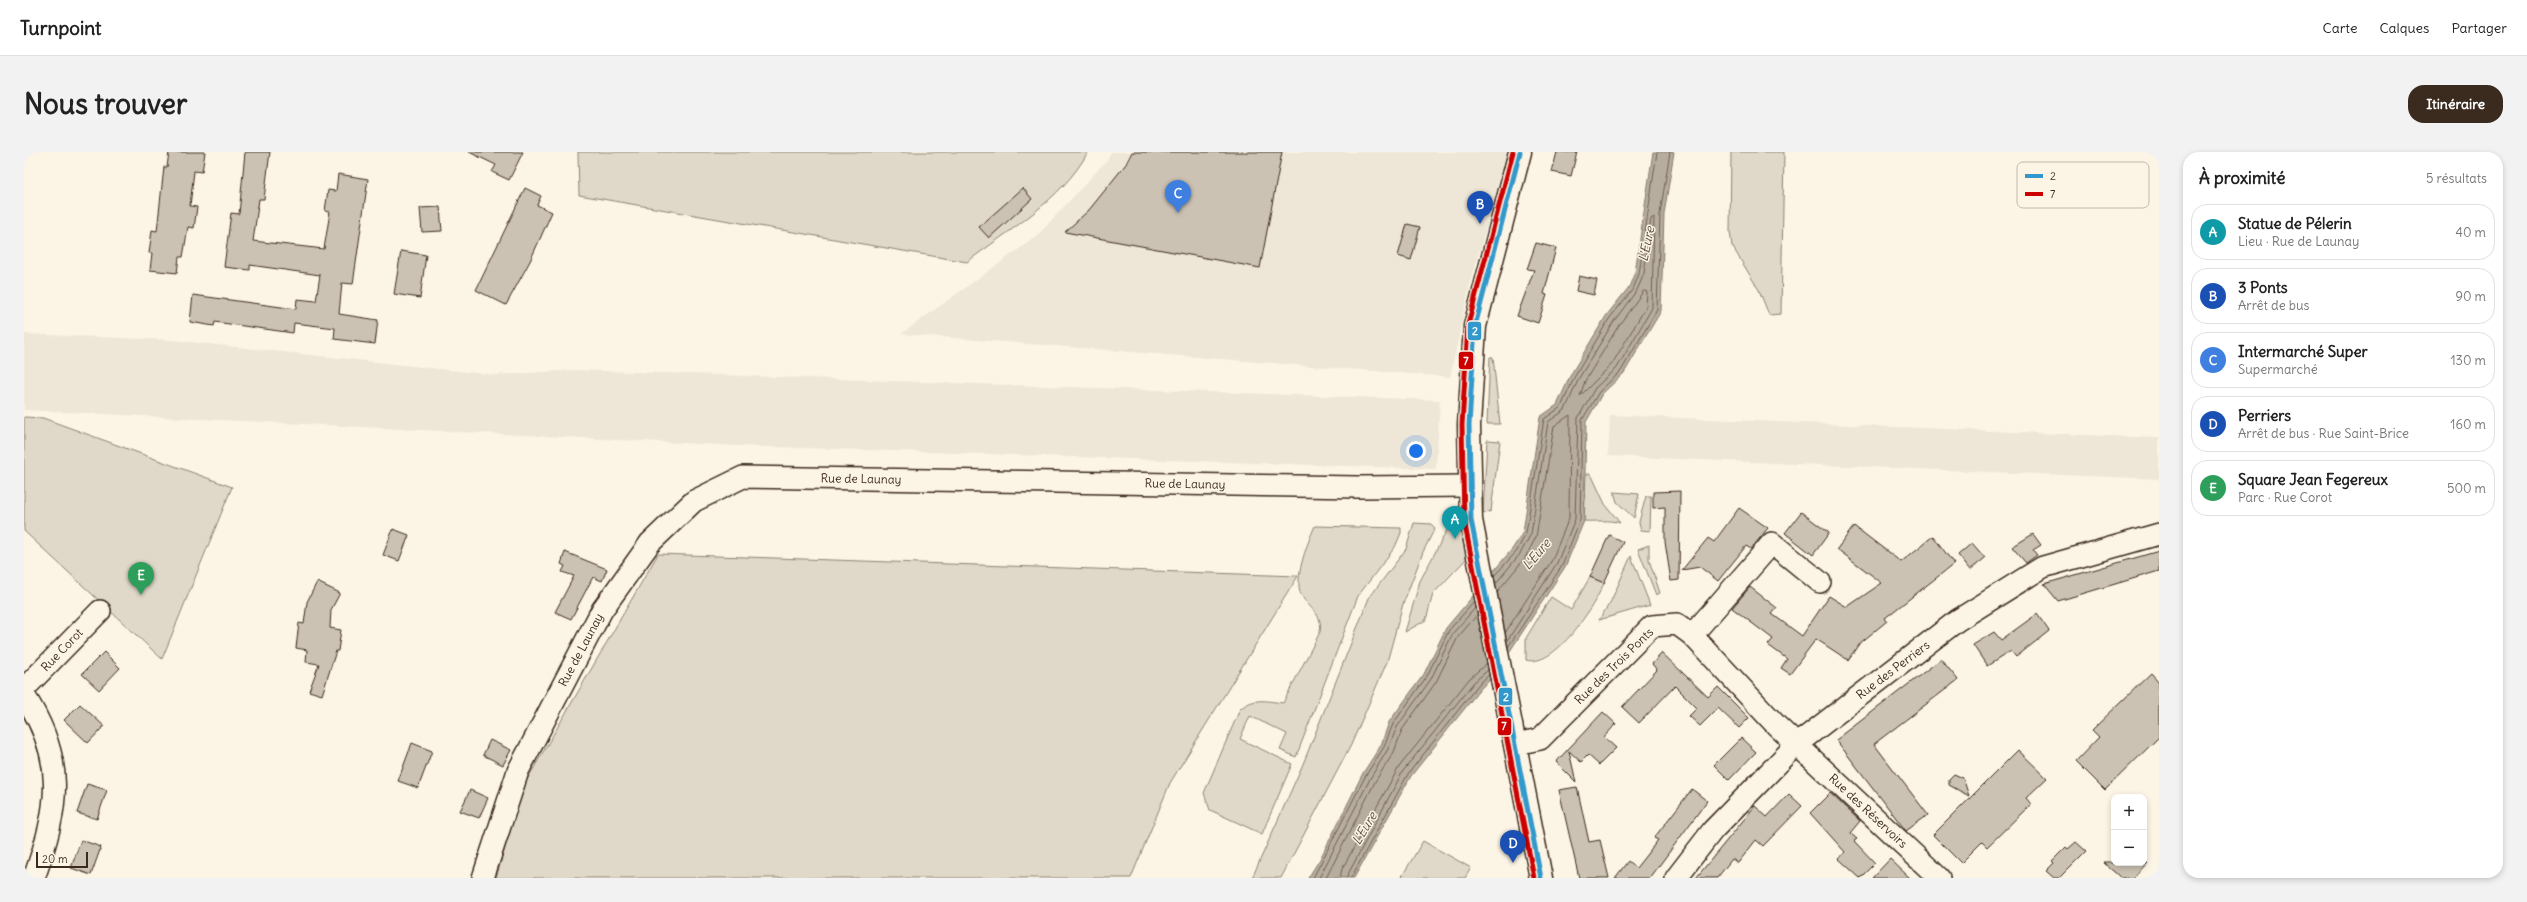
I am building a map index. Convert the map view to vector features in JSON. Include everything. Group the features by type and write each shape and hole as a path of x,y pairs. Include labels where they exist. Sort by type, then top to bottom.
{"main road":[{"path":"1520,152 1475,326 1470,425 1470,486 1471,520 1541,878"}],"street":[{"name":"Rue de Launay","path":"483,878 518,771 602,610 650,543 694,501 743,477 1366,487 1470,486"},
{"name":"Rue des Perriers","path":"1676,878 1713,830 1797,744 1958,620 2043,567 2159,534"},
{"path":"1692,635 1772,543 1820,582"},
{"name":"Rue Corot","path":"24,689 100,611"},
{"name":"Rue des Trois Ponts","path":"1515,744 1540,740 1652,626 1676,624 1692,635 1777,726 1797,744"},
{"path":"24,695 37,716 51,749 56,787 49,836 34,878"},
{"name":"Rue des Réservoirs","path":"1797,744 1939,878"}],"shaded area":[{"path":"578,152 1088,152 1064,185 1034,213 967,262 579,195"},
{"path":"1111,152 1510,152 1472,275 1450,377 901,334 1037,236 1107,160"},
{"path":"1731,152 1784,152 1781,314 1769,315 1759,290 1732,246 1730,232"},
{"path":"24,334 172,340 495,375 577,370 1440,400 1436,469 740,446 24,410"},
{"path":"1490,357 1493,357 1500,424 1487,424"},
{"path":"1610,415 2159,438 2159,479 1608,456"},
{"path":"24,417 43,418 232,487 162,659 24,531"},
{"path":"1487,440 1500,441 1491,511 1483,514"},
{"path":"1586,474 1591,474 1605,504 1620,523 1607,521 1584,521"},
{"path":"1614,492 1639,494 1634,518 1617,502"},
{"path":"1646,496 1651,496 1650,531 1641,530 1639,522"},
{"path":"1414,523 1431,524 1435,528 1423,552 1403,604 1387,662 1351,745 1281,878 1252,878 1303,764 1369,598 1406,549"},
{"path":"1315,526 1401,528 1401,533 1395,547 1358,596 1296,757 1280,750 1287,734 1250,716 1240,739 1292,764 1262,834 1210,810 1204,793 1240,709 1255,701 1283,703 1320,632 1321,625 1317,615 1300,592 1299,585 1303,558"},
{"path":"1451,526 1456,527 1462,533 1466,542 1469,556 1433,594 1426,620 1405,632 1420,581 1448,528"},
{"path":"1649,545 1649,560 1660,593 1656,595 1638,549"},
{"path":"658,554 1298,576 1170,783 1131,878 496,878 524,785"},
{"path":"1631,556 1650,605 1599,620 1611,601"},
{"path":"1590,577 1604,583 1592,606 1583,619 1561,645 1549,655 1537,660 1526,660 1526,638 1551,597 1571,610"},
{"path":"1423,841 1471,868 1465,878 1401,878"}],"water":[{"name":"L'Eure","path":"1653,152 1674,152 1664,214 1661,311 1624,373 1602,394 1586,422 1584,521 1565,567 1510,651 1500,671 1481,688 1411,776 1354,878 1308,878 1320,859 1363,773 1381,745 1389,722 1424,674 1446,628 1513,548 1523,532 1540,417 1557,405 1571,374 1606,316 1629,287 1635,272"}],"building":[{"path":"169,152 205,152 202,172 194,171 190,206 197,207 194,228 188,227 183,257 179,257 177,273 150,270 152,253 149,253 152,230 157,231 164,167 167,167"},
{"path":"245,152 270,152 264,199 259,199 253,241 324,249 330,212 325,211 328,190 336,191 338,174 368,179 353,284 342,283 339,314 378,320 375,344 334,339 335,328 294,323 293,333 215,322 214,326 190,322 193,295 296,309 297,299 316,301 320,275 250,265 250,270 224,267 231,213 239,214"},
{"path":"469,152 523,152 509,180 492,172 496,165"},
{"path":"1132,152 1282,152 1260,268 1065,232 1089,210 1126,164"},
{"path":"1557,152 1577,152 1571,176 1552,172"},
{"path":"525,188 541,196 537,205 552,212 530,261 506,305 476,290"},
{"path":"1023,188 1032,199 989,238 979,227"},
{"path":"440,207 442,231 422,232 420,208"},
{"path":"1407,224 1420,227 1411,260 1398,256"},
{"path":"1536,243 1556,248 1544,294 1547,295 1538,323 1517,316 1534,270 1527,269"},
{"path":"401,251 426,255 420,298 394,294"},
{"path":"1579,276 1597,280 1594,295 1576,291"},
{"path":"1680,491 1679,580 1671,581 1665,542 1665,507 1653,508 1653,492"},
{"path":"1739,508 1768,528 1751,549 1746,546 1718,581 1700,567 1682,570 1708,538 1714,542"},
{"path":"1801,512 1829,533 1813,555 1785,533"},
{"path":"1854,526 1901,562 1933,536 1954,564 1885,618 1887,621 1859,644 1848,660 1816,639 1790,674 1781,668 1787,659 1768,645 1773,639 1732,608 1750,587 1777,608 1772,614 1802,636 1829,596 1847,607 1882,583 1837,549"},
{"path":"393,529 409,535 399,561 383,555"},
{"path":"2033,534 2041,545 2033,550 2037,555 2026,563 2012,547"},
{"path":"1609,535 1623,542 1604,583 1590,577"},
{"path":"1972,543 1985,558 1970,570 1958,555"},
{"path":"2159,551 2159,571 2058,601 2044,584"},
{"path":"565,552 607,569 602,581 593,577 571,619 555,612 574,576 562,572 565,566 561,564"},
{"path":"317,582 340,593 331,610 330,628 341,630 338,651 336,651 322,695 309,691 319,664 306,662 307,650 296,648 299,623 304,624 307,602"},
{"path":"2037,614 2049,631 2016,657 2011,651 1987,666 1973,645 1994,632 2001,640"},
{"path":"104,652 120,668 99,690 82,674"},
{"path":"1662,653 1708,697 1718,687 1749,718 1739,728 1718,708 1700,726 1689,716 1697,708 1675,686 1639,723 1622,707 1657,670 1652,664"},
{"path":"1941,659 1958,680 1874,744 1928,815 1906,831 1836,740"},
{"path":"2151,673 2159,682 2159,737 2105,790 2076,761 2099,737 2092,730"},
{"path":"80,704 104,726 88,743 64,720"},
{"path":"1603,712 1616,724 1604,737 1616,748 1599,765 1588,755 1581,762 1569,751 1576,782 1556,762"},
{"path":"1741,738 1756,752 1729,780 1714,765"},
{"path":"490,740 511,750 503,765 483,755"},
{"path":"412,743 432,751 418,788 398,781"},
{"path":"2018,750 2047,778 2026,798 2031,804 1987,847 1982,842 1961,863 1933,835"},
{"path":"1954,774 1963,778 1969,796 1949,785 1949,779"},
{"path":"87,784 107,790 97,819 77,813"},
{"path":"1577,787 1589,842 1600,840 1609,878 1579,878 1559,790"},
{"path":"1692,789 1707,801 1650,878 1615,878 1628,861 1636,868 1658,840 1654,838"},
{"path":"470,790 488,798 479,818 460,811"},
{"path":"1830,793 1860,821 1850,833 1857,839 1854,841 1875,863 1860,878 1839,859 1845,852 1810,813"},
{"path":"1789,794 1802,806 1763,846 1756,840 1738,863 1732,859 1717,878 1696,878 1755,806 1767,817"},
{"path":"81,840 101,847 91,875 71,868"},
{"path":"2076,842 2086,851 2059,878 2054,878 2046,871 2054,863 2052,861 2066,847 2068,849"},
{"path":"1890,859 1910,878 1872,878"},
{"path":"2104,863 2111,863 2111,866 2144,866 2133,878 2121,878"}],"transit line":[{"name":"7","path":"1513,152 1468,325 1462,425 1464,520 1534,878"},
{"name":"2","path":"1520,152 1475,326 1469,425 1471,520 1541,878"}],"place":[{"name":"Intermarché Super","path":"1178,213"},
{"name":"3 Ponts","path":"1480,224"},
{"name":"Statue de Pélerin","path":"1455,539"},
{"name":"Square Jean Fegereux","path":"141,595"},
{"name":"Perriers","path":"1513,863"}]}
